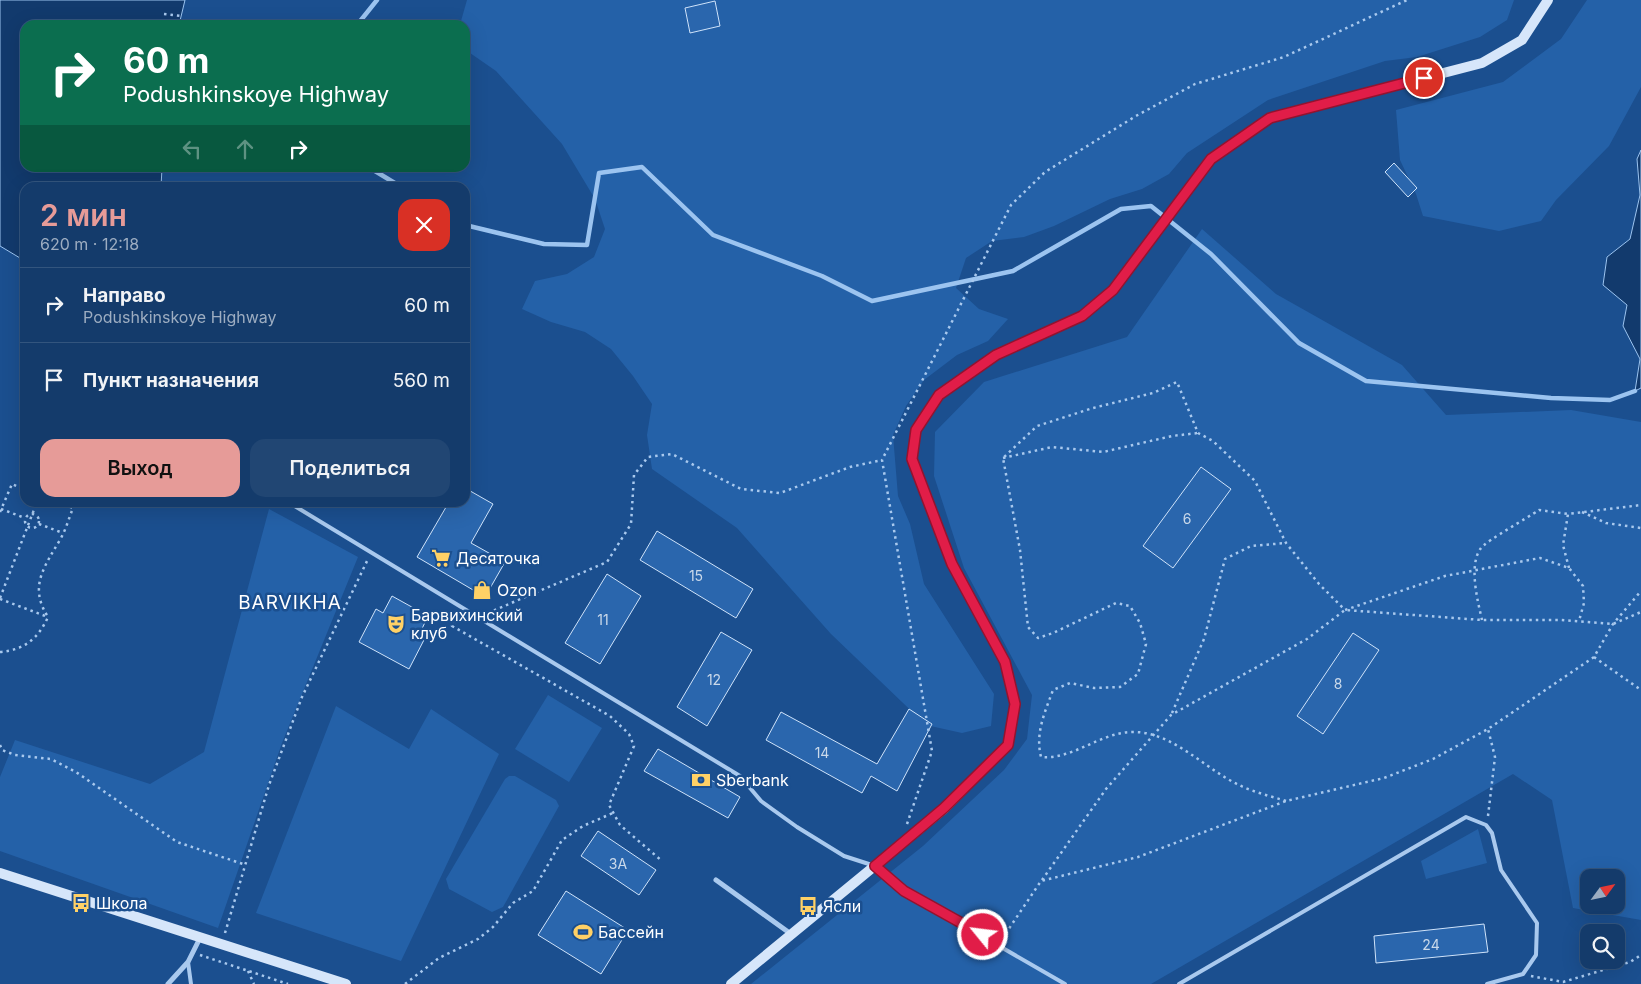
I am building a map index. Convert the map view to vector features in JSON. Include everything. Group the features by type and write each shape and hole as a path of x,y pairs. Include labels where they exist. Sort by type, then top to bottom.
{"main road":[{"path":"731,984 944,808 1008,745 1015,704 1005,662 952,564 912,459 916,430 939,395 996,355 1082,316 1107,295 1211,159 1270,118 1482,63 1522,40 1548,0"},
{"path":"0,873 346,984"}],"street":[{"path":"716,880 792,934"},
{"path":"168,984 188,962 194,953 200,937"}],"lane":[{"path":"296,507 370,554 740,776 761,801 797,827 844,856 875,866 904,891 1066,984"},
{"path":"1179,984 1466,817 1486,825 1492,833 1501,870 1537,924 1536,955 1522,974 1487,984"},
{"path":"188,962 191,984"}],"path":[{"path":"901,843 932,751 882,460 1011,205 1045,172 1086,145 1195,84 1284,57 1407,0"},
{"path":"164,14 182,16"},
{"path":"1003,458 1036,426 1094,408 1153,393 1177,382 1198,433 1213,442 1255,481 1286,543 1319,584 1345,610 1482,620 1579,621 1613,624 1641,612"},
{"path":"1003,458 1052,447 1103,452 1172,436 1198,433"},
{"path":"477,618 607,562 631,524 634,475 648,457 672,454 741,489 780,493 850,467 882,460"},
{"path":"1003,458 1020,550 1028,627 1038,638 1053,634 1116,604 1130,606 1140,623 1146,644 1138,674 1120,687 1094,688 1070,683 1054,690 1042,721 1038,745 1041,757 1055,758 1104,738 1133,732 1155,734 1239,785 1286,801"},
{"path":"20,488 12,484 0,510 25,518 32,514"},
{"path":"1482,620 1476,593 1474,570 1481,548 1539,510 1568,514 1641,505"},
{"path":"35,507 0,598 48,617"},
{"path":"48,617 40,604 39,581 63,533 73,508 70,507"},
{"path":"1581,512 1606,523 1641,528"},
{"path":"27,527 34,528 38,524 39,519 32,514"},
{"path":"1568,514 1563,546 1568,568 1583,586 1584,603 1579,621"},
{"path":"25,518 27,527"},
{"path":"38,524 63,533"},
{"path":"998,944 1106,789 1171,715 1204,639 1225,559 1250,546 1286,543"},
{"path":"216,961 269,785 302,698 370,554"},
{"path":"1171,715 1307,639 1345,610 1445,576 1474,570 1540,558 1568,568"},
{"path":"1041,881 1138,857 1286,801 1384,778 1433,759 1488,729 1594,657 1613,624 1641,591"},
{"path":"462,609 452,626 610,716 629,734 634,746 609,805 620,825 662,861"},
{"path":"0,652 14,650 32,641 43,629 48,617"},
{"path":"1594,657 1641,690"},
{"path":"1486,825 1495,757 1488,729"},
{"path":"0,745 2,750 15,755 51,759 76,772 177,842 246,865"},
{"path":"405,984 438,958 478,939 493,927 512,903 533,891 562,840 583,826 614,812"},
{"path":"194,953 288,984"},
{"path":"1522,974 1563,982 1630,962 1641,956"},
{"path":"248,971 254,984"}],"shaded area":[{"path":"0,0 185,0 180,20 20,20 20,172 162,172 161,182 20,182 20,258 0,246"},
{"path":"467,0 1514,0 1507,20 1480,37 1417,57 1385,61 1268,100 1187,153 1169,174 1142,189 1110,199 1054,226 1024,237 992,241 966,258 956,288 979,309 1008,319 988,341 957,355 924,380 906,406 893,435 898,496 910,524 924,584 994,694 991,726 962,733 926,725 831,634 737,528 652,469 647,435 652,404 633,376 611,349 585,332 551,322 522,309 535,281 567,274 594,257 605,229 595,199 562,144 496,71 470,53 470,20 461,20"},
{"path":"1587,0 1641,0 1641,87 1609,146 1556,200 1541,221 1499,231 1423,216 1416,194 1400,160 1396,110 1503,82 1561,39"},
{"path":"1641,150 1641,388 1635,391 1640,359 1623,326 1627,305 1603,285 1607,257 1630,239 1640,195 1637,159"},
{"path":"1202,229 1276,294 1402,365 1446,415 1571,410 1641,422 1641,920 1607,914 1625,914 1625,869 1580,869 1580,909 1573,908 1552,800 1513,774 1151,984 751,984 923,846 1004,770 1027,739 1032,695 964,568 934,476 935,432 984,382 1127,337"},
{"path":"269,509 358,557 282,743 218,928 0,851 0,777 15,740 150,784 204,752"},
{"path":"548,695 602,728 569,782 515,749"},
{"path":"336,706 409,749 431,709 499,754 401,961 256,913"},
{"path":"509,776 515,776 556,800 559,806 503,907 492,912 449,889 446,879 505,779"},
{"path":"1478,829 1487,863 1426,879 1421,861"}],"building":[{"path":"715,1 720,26 690,33 685,8"},
{"path":"1394,163 1417,188 1408,197 1385,172"},
{"path":"1201,467 1231,489 1173,568 1143,546"},
{"path":"470,491 493,504 471,543 505,562 485,597 417,557 446,507 470,507"},
{"path":"657,531 753,589 736,618 640,560"},
{"path":"607,574 641,596 600,664 565,643"},
{"name":"Барвихинский клуб","path":"392,596 428,616 420,633 426,636 409,669 359,642 376,609 383,613"},
{"path":"721,632 752,650 707,726 677,707"},
{"path":"1353,633 1379,650 1323,734 1297,716"},
{"path":"909,709 932,724 897,791 871,776 862,793 766,740 781,712 877,764"},
{"path":"658,749 740,797 728,818 644,771"},
{"path":"598,831 656,870 639,895 581,856"},
{"name":"Бассейн","path":"566,891 628,930 601,974 538,935"},
{"path":"1484,924 1488,952 1376,963 1374,936"}],"waterway":[{"path":"361,20 377,0"},
{"path":"470,226 544,244 587,245 599,173 642,167 713,235 822,276 872,301 1013,271 1121,209 1151,206 1211,254 1299,343 1366,381 1551,398 1610,400 1635,391"},
{"path":"377,172 393,182"}],"place":[{"name":"Десяточка","path":"441,558"},
{"name":"Ozon","path":"482,590"},
{"name":"Барвихинский клуб","path":"396,624"},
{"name":"Sberbank","path":"701,780"},
{"name":"Школа","path":"81,903"},
{"name":"Ясли","path":"808,906"},
{"name":"Бассейн","path":"583,932"}],"district":[{"name":"BARVIKHA","path":"290,602"}],"route":[{"path":"983,935 904,891 875,866 944,808 1008,745 1015,704 1005,662 952,564 912,459 916,430 939,395 996,355 1082,316 1113,290 1211,159 1270,118 1424,78"}]}
